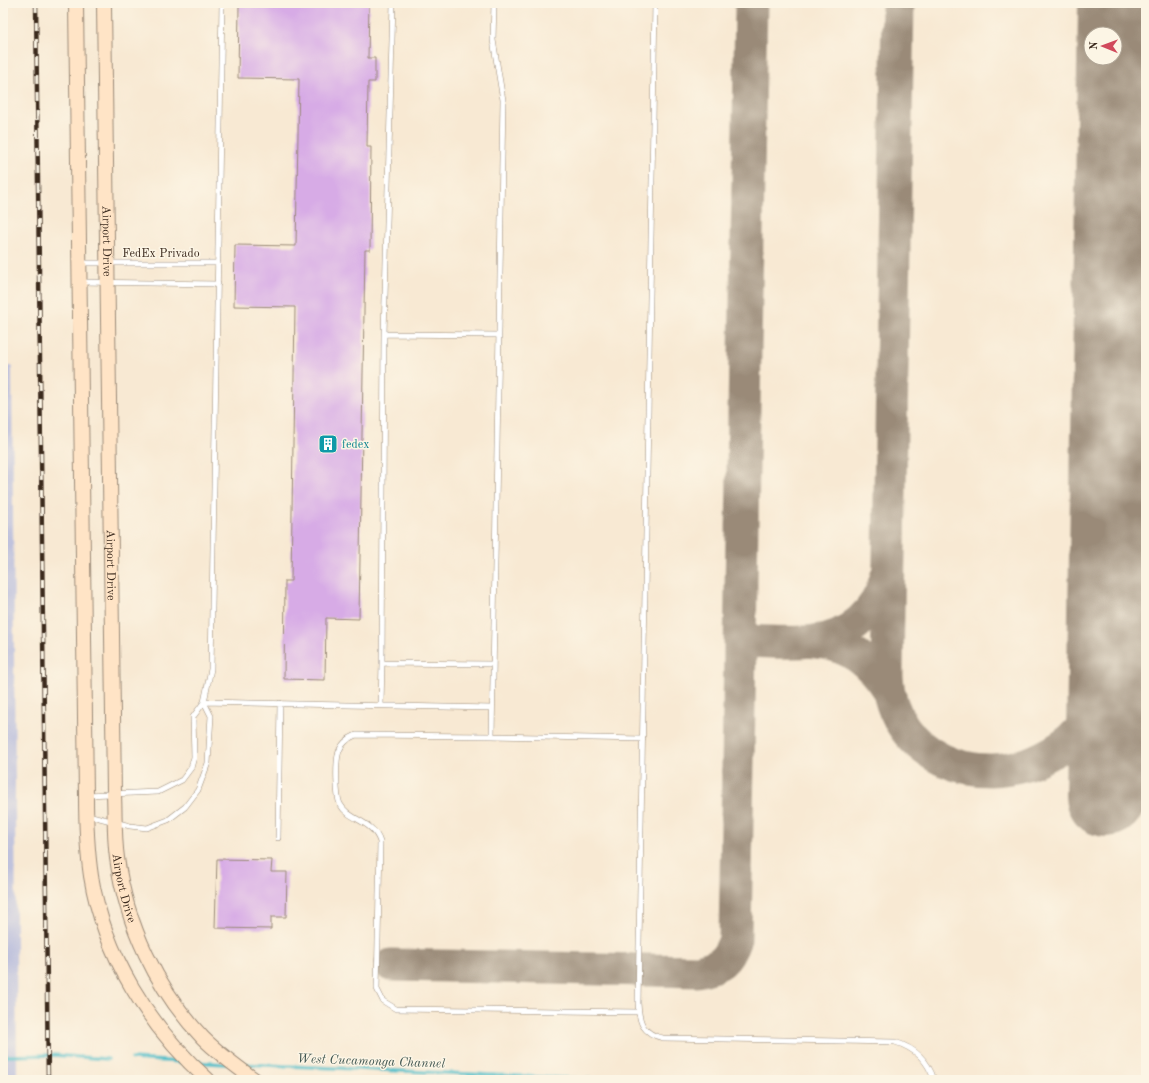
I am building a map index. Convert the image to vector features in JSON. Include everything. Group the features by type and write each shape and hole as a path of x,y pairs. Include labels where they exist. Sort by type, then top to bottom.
{"main road":[{"path":"76,3 86,814 91,877 103,923 116,957 144,1008 179,1051 204,1076"},
{"name":"Airport Drive","path":"104,3 114,794 117,857 121,882 135,929 154,972 179,1009 204,1038 220,1053 251,1077"}],"lane":[{"path":"86,794 158,792 182,780 191,768 194,756 193,717 204,702 211,669 222,3"},
{"path":"381,705 384,334 393,3"},
{"path":"492,736 503,100 493,40 494,3"},
{"path":"655,3 638,1012 643,1028 649,1033 663,1038 895,1042 906,1046 920,1056 926,1062 934,1080"},
{"name":"FedEx Privado","path":"79,262 218,263"},
{"path":"79,282 108,281 218,284"},
{"path":"384,334 499,335"},
{"path":"382,663 493,664"},
{"path":"204,702 492,708"},
{"path":"86,814 130,826 147,828 168,820 185,808 198,790 208,762 210,716 204,702"},
{"path":"278,838 280,704"},
{"path":"638,1012 396,1008 383,1001 377,989 380,842 378,834 372,828 346,811 340,805 337,795 338,754 349,738 356,735 643,739"}],"shaded area":[{"path":"3,366 12,366 17,1080 3,1080"}],"building":[{"name":"fedex","path":"274,3 369,3 368,58 375,58 375,82 368,82 367,147 371,147 370,250 365,250 359,619 326,618 325,680 284,679 285,581 291,581 295,307 234,306 235,245 296,246 299,79 238,78 239,5 274,6"},
{"path":"217,859 272,860 271,872 287,872 286,917 271,917 271,929 215,928"}],"waterway":[{"name":"West Cucamonga Channel","path":"3,1056 53,1055 108,1059"},
{"name":"West Cucamonga Channel","path":"132,1059 183,1062"},
{"name":"West Cucamonga Channel","path":"195,1062 225,1064"},
{"name":"West Cucamonga Channel","path":"241,1064 610,1080"}],"taxiway":[{"path":"391,965 697,971 712,967 722,962 729,953 735,939 751,3"},
{"path":"898,3 887,677 892,705 904,728 921,746 942,759 966,767 991,770 1017,767 1052,752 1066,743 1078,732 1089,716 1097,700 1108,663"},
{"path":"740,641 805,642 827,639 839,635 860,621 869,612 882,590 886,578"},
{"path":"815,642 838,646 858,656 874,671 888,690"}],"runway":[{"path":"1106,796 1119,3"}],"railway":[{"path":"36,3 48,1080"}],"place":[{"name":"fedex","path":"328,444"}]}
